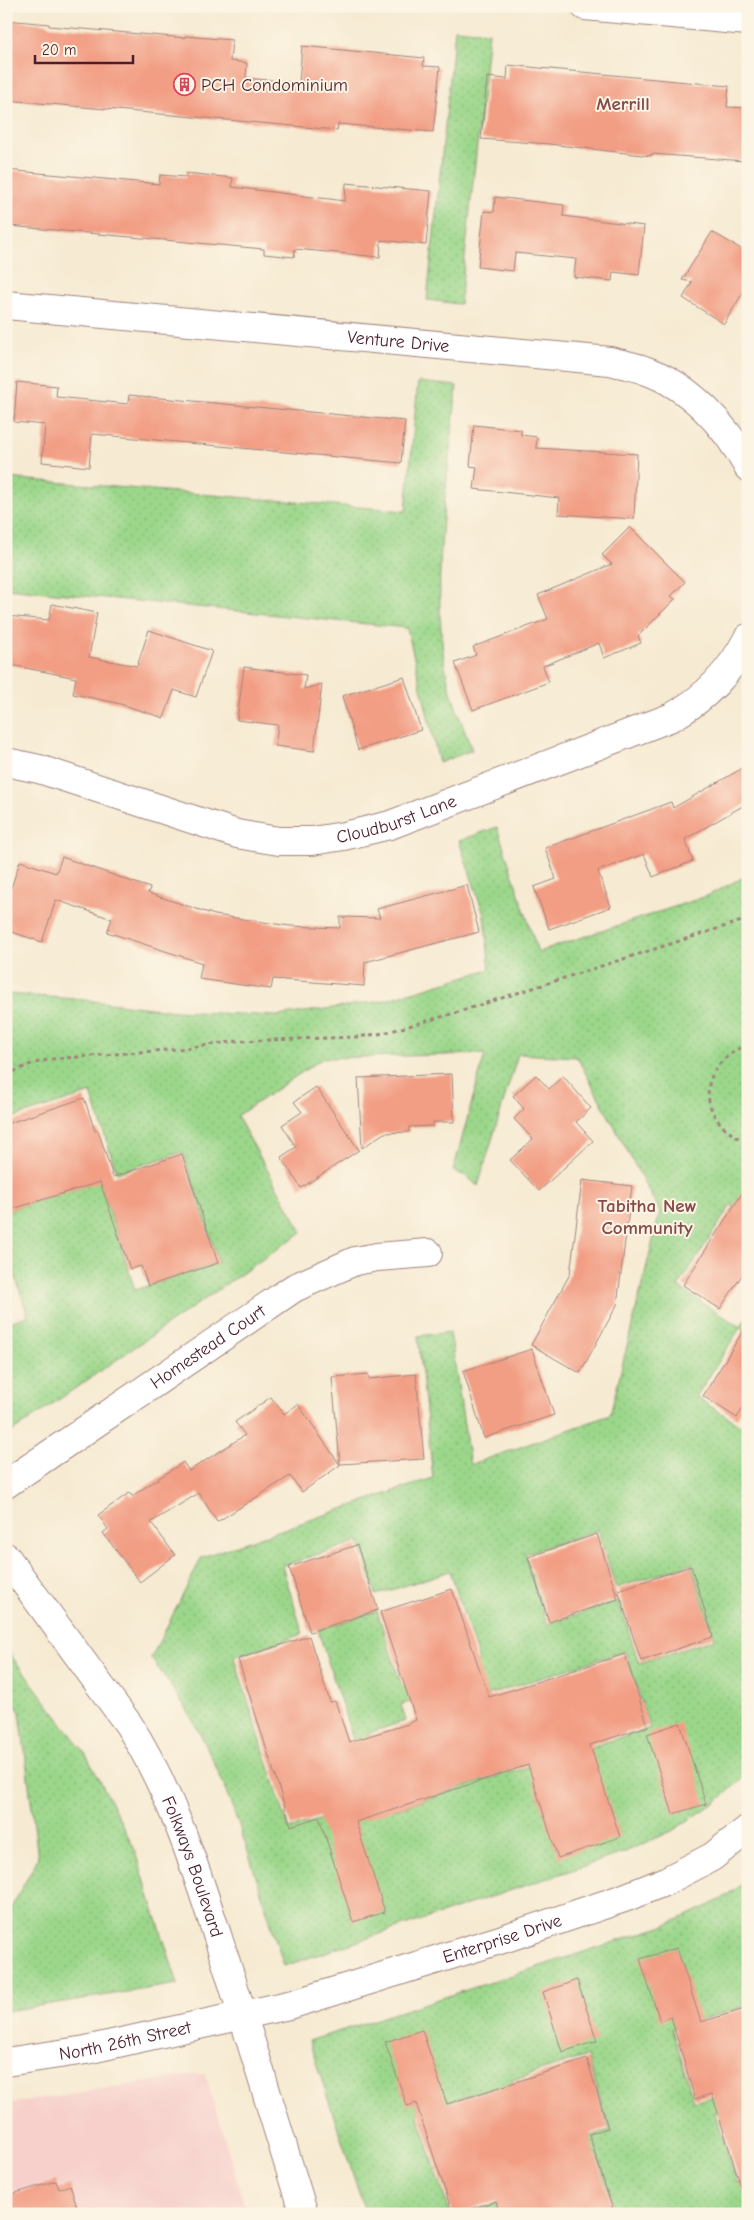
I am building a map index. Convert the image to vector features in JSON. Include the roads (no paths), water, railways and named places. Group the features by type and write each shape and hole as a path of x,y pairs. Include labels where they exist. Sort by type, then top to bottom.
{"street":[{"path":"585,6 748,21"},
{"name":"Venture Drive","path":"6,305 610,361 644,370 662,378 692,398 717,421 732,439 748,467"},
{"name":"Cloudburst Lane","path":"6,762 39,769 237,834 297,842 344,836 390,825 672,717 690,707 714,687 730,668 748,638"},
{"name":"Homestead Court","path":"6,1484 294,1288 355,1261 377,1257 428,1253"},
{"name":"Folkways Boulevard","path":"6,1557 96,1678 144,1749 175,1812 243,2015 304,2214"},
{"name":"Enterprise Drive","path":"243,2015 308,2000 502,1940 624,1898 664,1882 712,1857 748,1829"},
{"name":"North 26th Street","path":"6,2062 86,2050 243,2015"}],"place":[{"name":"PCH Condominium","path":"185,85"}],"district":[{"name":"Merrill","path":"623,103"},
{"name":"Tabitha New Community","path":"647,1216"}]}
